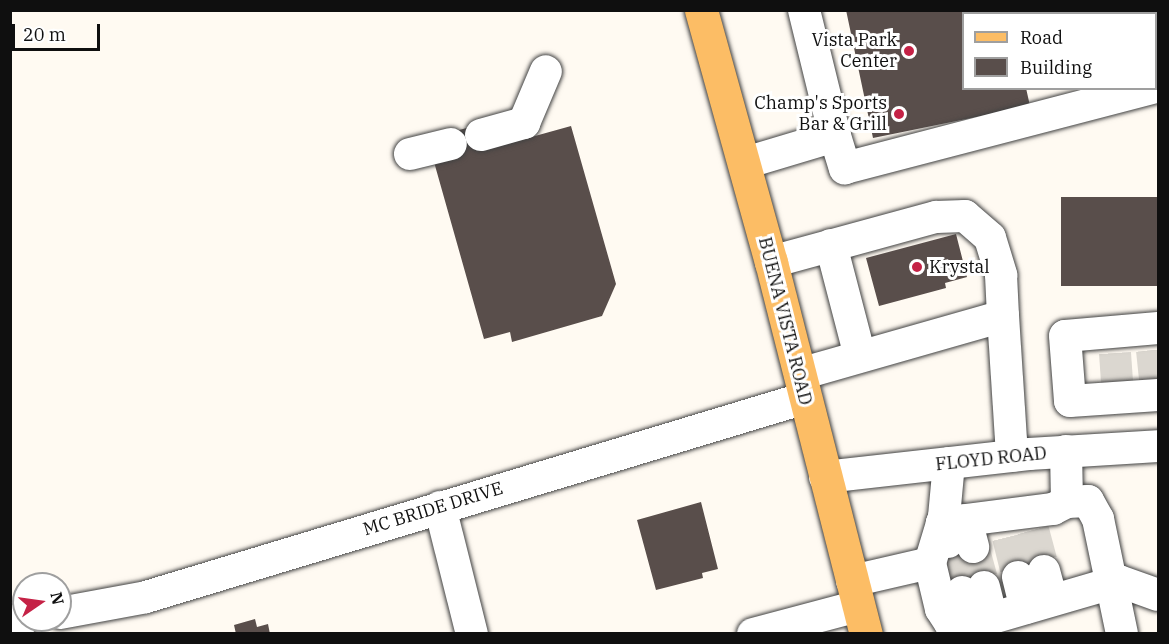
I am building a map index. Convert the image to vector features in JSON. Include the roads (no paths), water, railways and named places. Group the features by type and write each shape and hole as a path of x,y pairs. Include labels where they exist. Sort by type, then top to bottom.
{"main road":[{"name":"BUENA VISTA ROAD","path":"701,10 745,163 859,607"}],"street":[{"path":"804,10 845,168 1062,100 1138,90"},
{"path":"481,135 524,123 546,71"},
{"path":"745,163 835,136"},
{"path":"410,154 451,144"},
{"path":"771,262 936,217 965,216 990,238 1001,275 1012,456"},
{"path":"831,245 860,356"},
{"name":"MC BRIDE DRIVE","path":"72,611 146,597 440,507 802,386 860,356 1004,316"},
{"path":"1154,336 1114,342 1065,336 1070,401 1117,391 1156,390"},
{"path":"1117,391 1119,448"},
{"name":"FLOYD ROAD","path":"825,477 1012,456 1158,446"},
{"path":"1066,451 1067,502"},
{"path":"949,463 952,542 941,609 961,626"},
{"path":"753,633 859,607 952,542 1018,524 1067,502 1088,501 1098,519 1109,583 1122,633"},
{"path":"440,507 472,633"},
{"path":"961,626 1035,589 1119,581 1158,595"},
{"path":"961,626 973,589"}],"tunnel":[{"path":"1152,350 1155,381"},
{"path":"1115,353 1117,384"},
{"path":"1033,530 1044,571"},
{"path":"1008,537 1018,577"},
{"path":"973,547 984,587"},
{"path":"951,554 962,592"}],"place":[{"name":"Vista Park Center","path":"909,51"},
{"name":"Champ's Sports Bar & Grill","path":"899,114"},
{"name":"Krystal","path":"917,267"}]}
